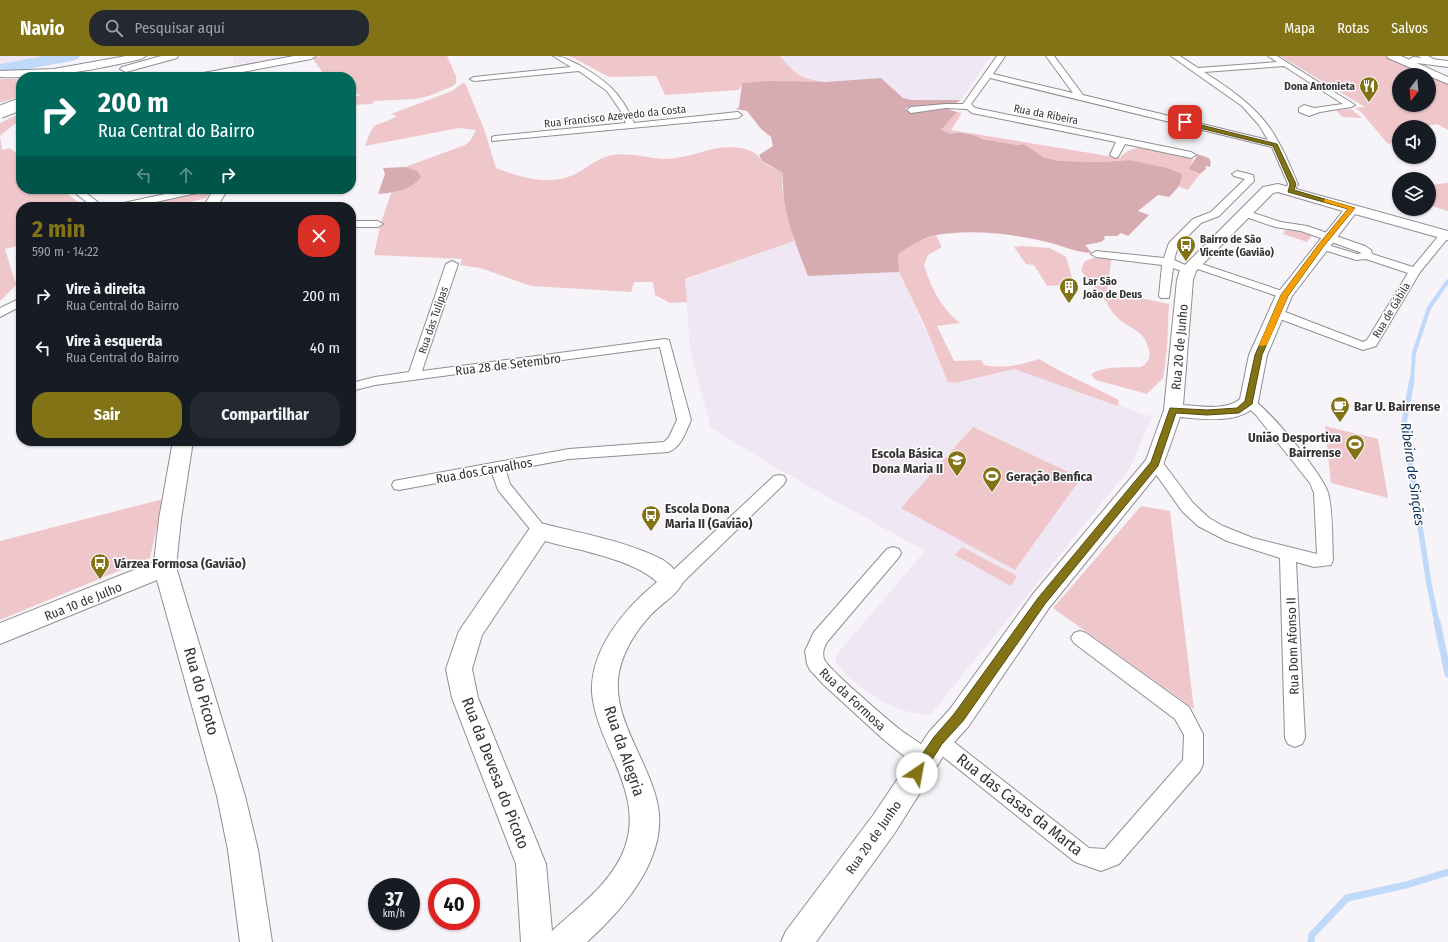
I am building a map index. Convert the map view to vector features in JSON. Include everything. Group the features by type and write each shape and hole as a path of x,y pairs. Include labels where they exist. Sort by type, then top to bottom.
{"main road":[{"path":"99,71 141,56"},
{"path":"99,71 158,56"},
{"path":"80,72 99,71 173,56"},
{"path":"1392,56 1448,73"},
{"path":"1413,57 1448,73"},
{"path":"0,74 16,74"},
{"path":"0,108 16,101"},
{"path":"0,112 16,107"},
{"path":"0,119 16,109"}],"street":[{"path":"228,72 311,56"},
{"path":"556,56 595,77 615,94 625,110 631,125"},
{"path":"968,107 967,104 1001,56"},
{"path":"1050,56 1080,96"},
{"path":"1175,56 1248,108 1263,124 1276,145 1293,184 1290,191"},
{"path":"1272,56 1351,105 1315,110"},
{"path":"1413,57 1437,63 1448,73"},
{"path":"1196,70 1286,64"},
{"path":"474,79 580,69"},
{"name":"Rua da Ribeira","path":"989,75 1276,145"},
{"path":"0,108 16,106"},
{"name":"Rua da Ribeira","path":"911,110 946,106 968,107 972,110 987,114 1122,140 1192,156"},
{"name":"Rua Francisco Azevedo da Costa","path":"495,139 738,115"},
{"path":"1115,155 1122,140"},
{"path":"1165,296 1168,262 1173,245 1196,222 1215,214 1249,181 1250,177 1237,174"},
{"path":"1191,267 1268,190 1278,188 1446,235"},
{"path":"82,194 93,202"},
{"path":"142,202 178,194"},
{"path":"1173,410 1207,413 1239,410 1249,402 1258,355 1284,295 1324,241 1352,208"},
{"path":"1244,213 1279,225 1303,228 1324,241 1356,257 1368,256 1415,271"},
{"path":"356,224 378,224"},
{"name":"Rua de Gábila","path":"1276,313 1357,344 1368,345 1372,343 1415,271 1446,235"},
{"path":"1096,254 1168,262 1191,267 1284,295"},
{"name":"Rua das Tulipas","path":"414,376 452,264"},
{"name":"Rua 20 de Junho","path":"797,942 884,824 932,750 958,718 1042,601 1155,463 1173,410 1185,280 1191,267"},
{"path":"0,313 16,304"},
{"name":"Rua 28 de Setembro","path":"356,386 375,381 665,344"},
{"name":"Rua dos Carvalhos","path":"399,485 569,454 668,447 676,439 684,420 665,344"},
{"path":"1155,463 1192,512 1203,522 1232,537 1319,562 1325,560 1321,493 1316,481 1261,412 1249,402"},
{"name":"Rua do Picoto","path":"182,446 170,519 165,567 231,796 243,850 256,942"},
{"path":"498,467 503,486 540,531 628,556 656,567 672,582"},
{"name":"Rua da Alegria","path":"563,942 599,910 626,877 636,856 644,828 644,810 640,792 609,710 605,692 608,665 622,637 639,612 779,480"},
{"name":"Rua da Devesa do Picoto","path":"537,942 531,864 465,698 459,669 471,631 540,531"},
{"name":"Rua Dom Afonso II","path":"1288,553 1296,738"},
{"name":"Rua da Formosa","path":"893,554 820,637 814,651 816,664 830,679 891,734 932,750"},
{"name":"Rua 10 de Julho","path":"0,634 165,567"},
{"name":"Rua das Casas da Marta","path":"932,750 1082,855 1099,860 1106,860 1112,857 1193,764 1194,734 1182,713 1080,638"}],"shaded area":[{"path":"0,56 62,56 0,68"},
{"path":"62,56 76,56 12,70 0,70 0,68"},
{"path":"233,56 294,56 234,65"},
{"path":"322,56 447,56 456,76 456,83 453,86 429,96 415,99 374,101 372,104 356,105 356,96 361,95 356,94 356,72 322,72 312,58"},
{"path":"570,56 780,56 799,75 809,79 825,82 742,83 739,90 665,95 656,76 609,77"},
{"path":"780,56 991,56 961,100 922,101 903,98 881,78 825,82 800,77 795,74"},
{"path":"1280,56 1386,56 1414,68 1392,68 1392,112 1436,112 1436,78 1448,83 1448,130 1436,124 1436,120 1392,120 1392,143 1388,144 1361,112 1355,108 1365,107"},
{"path":"881,78 903,98 912,100 961,100 956,103 905,108 910,113 947,109 957,112 941,130 951,134 967,134 982,139 1018,145 1024,144 1043,157 1059,161 1101,162 1129,160 1167,168 1182,174 1181,181 1169,197 1158,195 1138,211 1149,215 1128,236 1121,233 1117,236 1104,236 1105,239 1101,242 1085,245 1092,253 1034,239 992,233 950,233 937,235 917,242 898,254 899,272 808,276 790,226 784,200 783,173 762,161 759,155 773,146 771,137 761,129 747,111 736,109 739,107 742,83 771,81 825,82"},
{"path":"0,79 16,79 16,98 0,103"},
{"path":"465,83 484,129 496,168 524,177 545,180 564,178 577,173 604,157 622,154 665,159 727,147 751,151 764,163 783,173 782,187 794,241 685,279 687,302 670,303 655,295 653,282 634,282 631,292 531,286 480,268 460,265 462,259 374,255 380,226 391,193 417,182 417,171 405,167 465,145 470,141 476,130 459,128 365,146 371,130 377,125 397,116 391,114 452,91"},
{"path":"1351,109 1362,118 1342,117 1336,110"},
{"path":"957,112 962,113 951,130 1120,158 1130,150 1144,147 1194,159 1191,163 1194,172 1200,174 1188,190 1179,187 1182,179 1129,160 1101,162 1059,161 1043,157 1024,144 1018,145 982,139 967,134 951,134 941,130"},
{"path":"16,115 16,123 0,136 0,123"},
{"path":"0,136 2,150 10,148 16,153 16,194 68,194 78,202 16,202 16,246 5,249 16,285 0,301"},
{"path":"1197,154 1209,158 1211,163 1210,167 1207,166 1205,168 1206,169 1200,174 1189,169"},
{"path":"405,167 417,171 421,177 413,185 402,190 378,194 385,174 383,168"},
{"path":"1448,183 1448,211 1436,207 1436,184"},
{"path":"195,194 210,194 206,198 190,202 159,202"},
{"path":"1292,229 1313,234 1307,242 1283,234 1285,230"},
{"path":"936,235 942,247 928,255 924,265 930,282 942,304 960,323 937,326 954,361 981,360 984,365 998,367 1019,365 1039,359 1119,400 1118,406 1014,369 955,383 948,382 924,324 899,272 898,254 918,241"},
{"name":"Escola Básica Dona Maria II","path":"794,241 809,276 899,272 950,383 1014,369 1152,417 1130,468 931,714 924,715 902,710 881,701 849,678 837,664 836,660 837,654 925,551 776,468 711,428 690,349 685,280"},
{"path":"1014,247 1050,248 1066,257 1074,284 1047,286 1034,265 1026,264"},
{"path":"1099,256 1112,256 1107,291 1169,304 1167,349 1163,378 1147,394 1096,380 1091,375 1107,368 1141,367 1147,362 1150,355 1147,342 1139,332 1124,323 1114,314 1104,298 1081,270 1085,261"},
{"name":"União Desportiva Bairrense","path":"1325,426 1378,439 1388,498 1331,483"},
{"name":"Geração Benfica","path":"973,427 1081,478 1015,570 901,508"},
{"path":"163,499 150,558 0,620 0,541"},
{"path":"1141,506 1170,511 1194,709 1053,608"},
{"path":"962,547 1017,576 1011,586 955,555"}],"waterway":[{"path":"0,69 72,56"},
{"name":"Ribeira de Sinçães","path":"1412,381 1414,353 1429,308 1448,281"},
{"name":"Ribeira de Sinçães","path":"1412,380 1404,423 1429,584 1437,623"},
{"name":"Ribeira de Sinçães","path":"1437,622 1448,674"},
{"name":"Ribeira de Sinçães","path":"1311,942 1312,935 1347,898 1406,885 1448,872"}],"slow traffic":[{"path":"1263,345 1284,295 1352,208 1326,201"}],"place":[{"name":"Dona Antonieta","path":"1369,103"},
{"name":"Bairro de São Vicente (Gavião)","path":"1186,262"},
{"name":"Lar São João de Deus","path":"1069,304"},
{"name":"Bar U. Bairrense","path":"1340,423"},
{"name":"União Desportiva Bairrense","path":"1355,461"},
{"name":"Escola Básica Dona Maria II","path":"957,477"},
{"name":"Geração Benfica","path":"992,493"},
{"name":"Escola Dona Maria II (Gavião)","path":"651,532"},
{"name":"Várzea Formosa (Gavião)","path":"100,580"}],"route":[{"path":"917,773 938,741 958,718 1042,601 1134,491 1155,463 1173,410 1207,413 1239,410 1249,402 1258,355 1270,331 1284,295 1352,208 1290,191 1293,184 1276,145 1185,122"}]}
